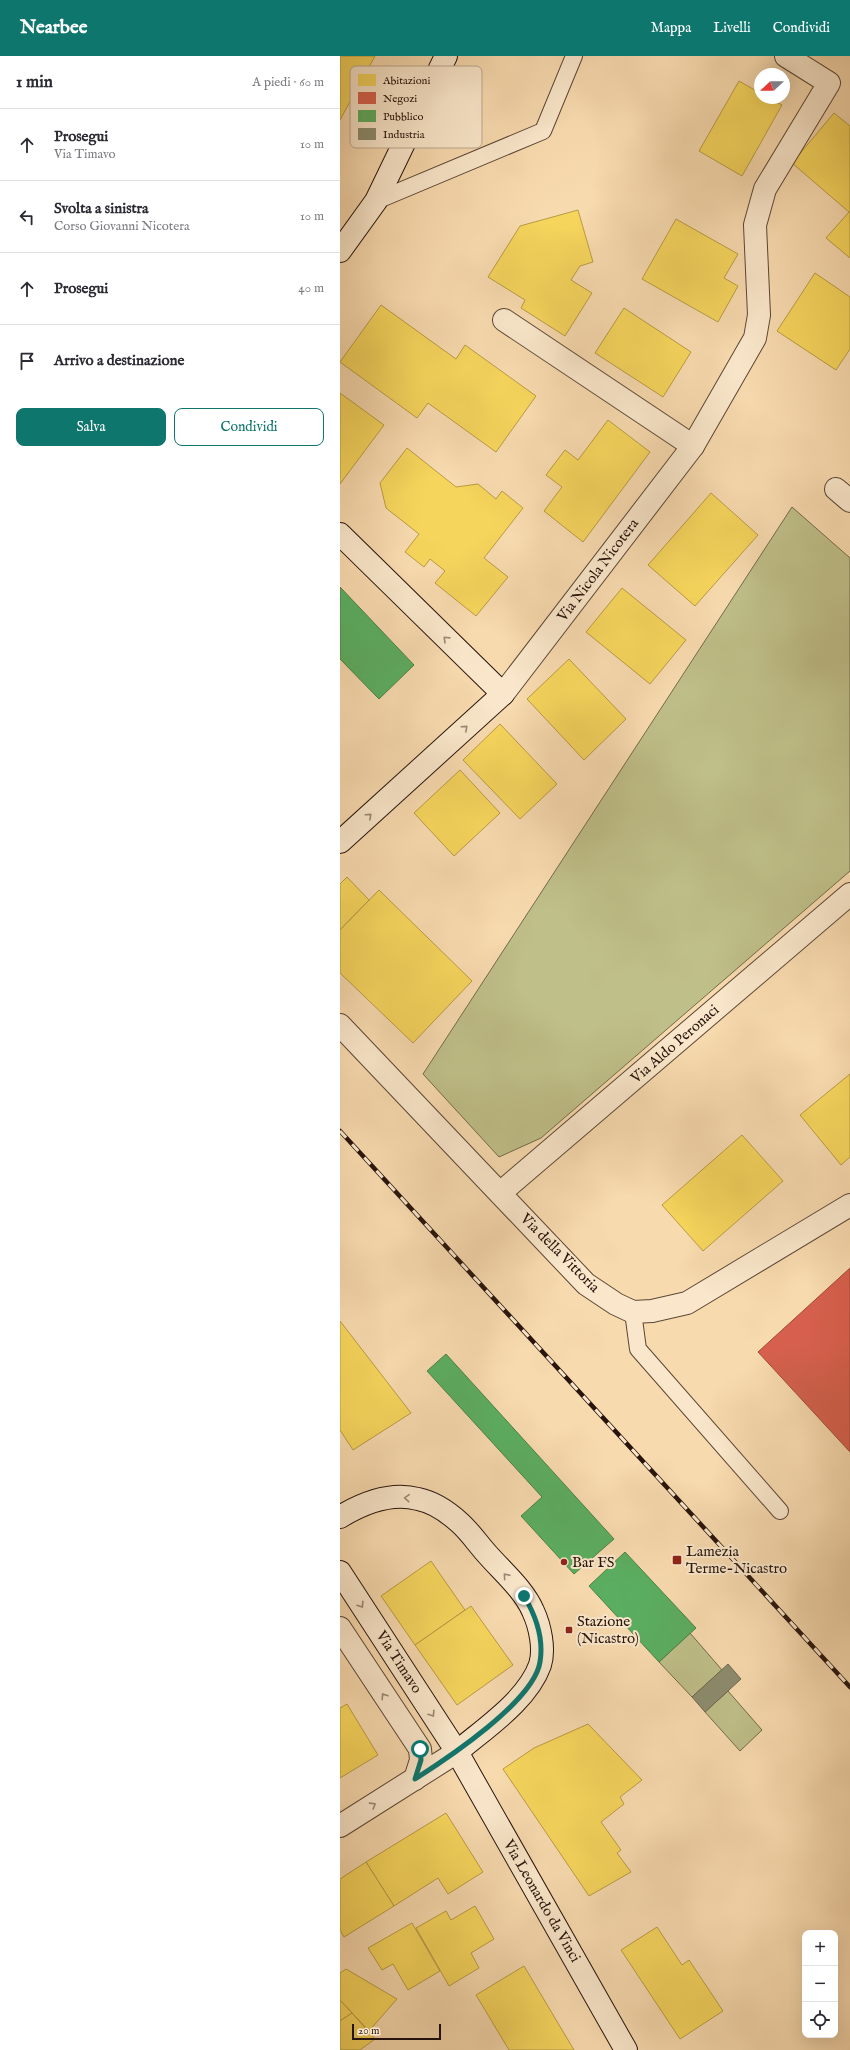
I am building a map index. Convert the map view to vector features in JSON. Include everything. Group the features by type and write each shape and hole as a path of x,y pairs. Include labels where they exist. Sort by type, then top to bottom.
{"street":[{"path":"441,66 446,56"},
{"name":"Via Nicola Nicotera","path":"340,842 503,694 693,446 755,338 759,315 755,225 765,189 829,83 786,56"},
{"path":"340,251 376,201 402,148"},
{"path":"504,320 693,446"},
{"path":"340,534 503,694"},
{"name":"Via Aldo Peronaci","path":"500,1193 850,894"},
{"name":"Via della Vittoria","path":"340,1025 586,1284 616,1304 633,1312 652,1311 687,1303 850,1205"},
{"path":"340,1826 457,1752 515,1702 529,1686 540,1664 542,1641 533,1611 524,1596 460,1523 434,1504 418,1498 400,1497 379,1499 344,1511"},
{"name":"Via Timavo","path":"340,1572 457,1752"},
{"name":"Via Timavo","path":"340,1628 420,1749 421,1760 415,1779"},
{"name":"Via Leonardo da Vinci","path":"457,1752 626,2050"}],"lane":[{"path":"376,201 543,131 574,56"},
{"path":"633,1312 638,1349 780,1511"}],"green space":[{"path":"792,507 850,558 850,871 541,1138 499,1157 423,1074"},
{"path":"690,1633 722,1670 692,1697 659,1662"},
{"path":"728,1691 762,1730 740,1751 705,1712"}],"building: Abitazioni":[{"path":"340,56 375,56 370,66 350,66 350,102 340,120"},
{"path":"739,81 754,90 754,104 782,105 742,176 699,151"},
{"path":"834,113 850,126 850,258 826,238 849,212 792,163"},
{"path":"578,210 593,262 580,266 571,280 592,293 565,336 521,308 525,300 488,277 520,226"},
{"path":"676,219 738,254 724,278 738,286 718,322 642,279"},
{"path":"815,273 850,297 850,349 836,370 777,331"},
{"path":"381,305 456,359 465,345 536,396 496,452 428,403 417,418 340,362"},
{"path":"624,308 691,352 663,397 595,353"},
{"path":"340,393 384,425 340,484"},
{"path":"608,420 650,452 583,542 544,511 562,487 546,475 565,450 578,460"},
{"path":"407,448 456,487 478,484 496,499 502,491 523,508 484,558 508,577 476,616 435,583 445,571 430,559 424,567 405,552 419,534 386,508 380,483"},
{"path":"711,493 758,535 695,606 648,565"},
{"path":"622,588 686,640 650,684 586,632"},
{"path":"569,659 626,719 584,760 527,699"},
{"path":"500,724 557,784 520,819 463,760"},
{"path":"460,770 500,813 454,856 414,813"},
{"path":"347,877 369,900 340,930 340,884"},
{"path":"379,890 472,981 413,1043 340,973 340,930"},
{"path":"850,1074 850,1157 841,1165 800,1115"},
{"path":"742,1135 783,1181 703,1251 662,1205"},
{"path":"340,1321 411,1413 353,1450 340,1430"},
{"path":"431,1561 465,1610 415,1645 381,1596"},
{"path":"471,1606 513,1665 457,1705 415,1645"},
{"path":"347,1704 378,1755 340,1778 340,1708"},
{"path":"588,1724 642,1780 620,1797 624,1804 601,1822 621,1850 617,1853 631,1872 589,1896 503,1769 534,1748"},
{"path":"446,1813 483,1872 448,1894 438,1878 394,1906 366,1862"},
{"path":"366,1862 394,1906 344,1937 340,1930 340,1879"},
{"path":"475,1906 494,1939 471,1953 479,1968 449,1986 416,1928 446,1911 451,1920"},
{"path":"412,1923 440,1971 408,1990 393,1964 382,1970 368,1948"},
{"path":"657,1927 682,1965 689,1960 723,2011 680,2039 621,1950"},
{"path":"524,1966 574,2050 509,2050 476,1995"},
{"path":"346,1969 397,1999 369,2031 340,2000 340,1973"},
{"path":"340,2000 352,2013 340,2021"},
{"path":"352,2013 375,2039 360,2050 340,2050 340,2021"}],"building: Negozi":[{"path":"850,1268 850,1452 758,1352"}],"building: Pubblico":[{"path":"340,587 414,665 379,699 340,659"},
{"path":"446,1354 614,1539 574,1574 521,1516 542,1497 427,1371"},
{"name":"Lamezia Terme-Nicastro","path":"625,1552 696,1628 659,1662 589,1586"}],"building: Industria":[{"path":"728,1664 741,1679 705,1712 692,1697"}],"railway":[{"path":"340,1131 850,1687"}],"place":[{"name":"Lamezia Terme-Nicastro","path":"677,1560"},
{"name":"Bar FS","path":"564,1562"},
{"name":"Stazione (Nicastro)","path":"569,1630"}],"route":[{"path":"420,1749 421,1760 415,1779 457,1752 515,1702 529,1686 540,1664 542,1641 533,1611 524,1596"}]}
